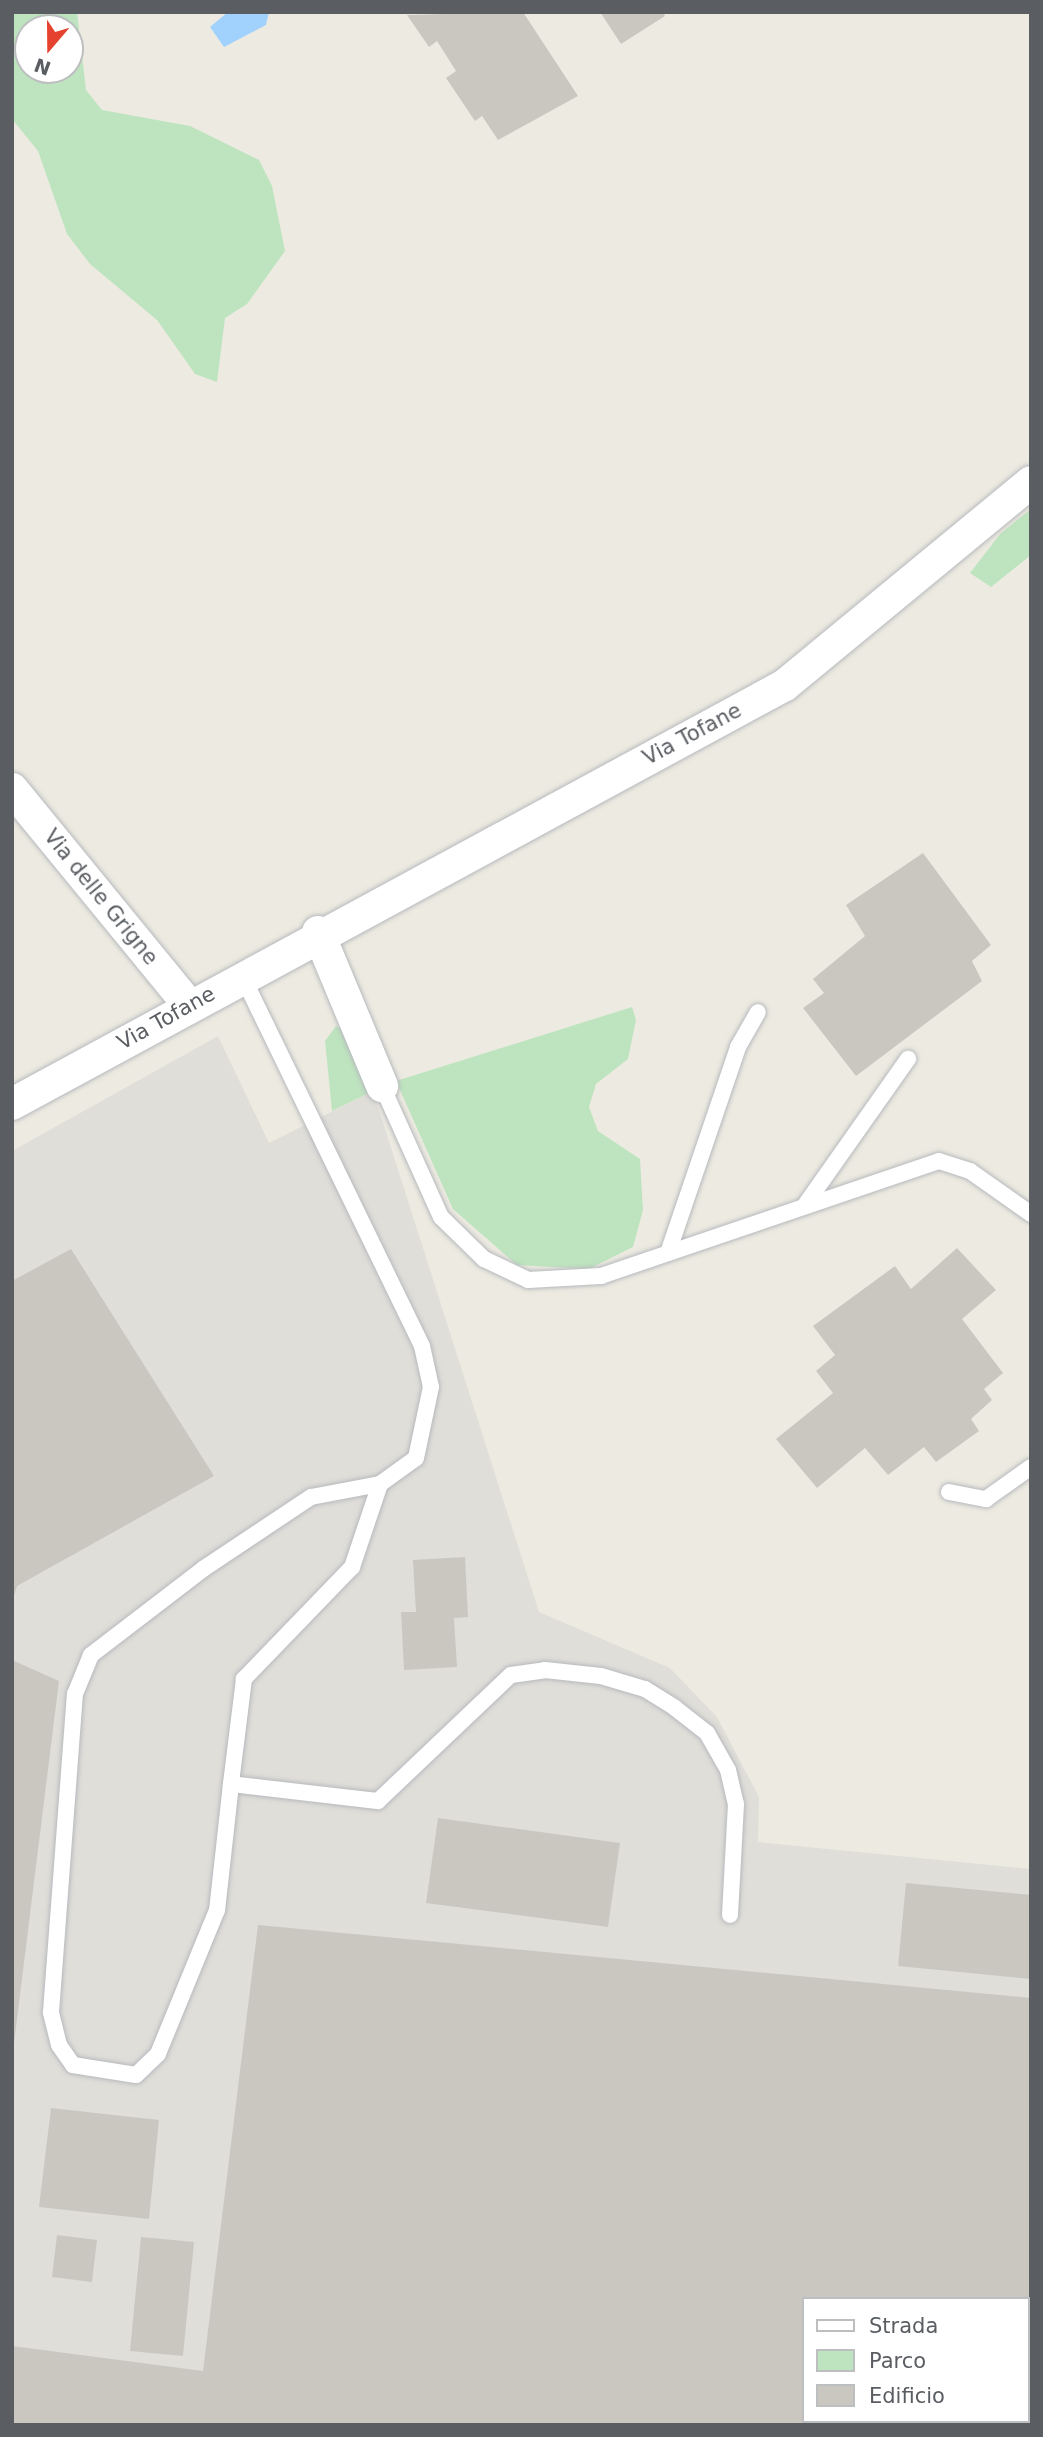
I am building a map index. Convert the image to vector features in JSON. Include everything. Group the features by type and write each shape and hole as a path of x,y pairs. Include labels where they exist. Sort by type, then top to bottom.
{"street":[{"name":"Via Tofane","path":"12,1104 318,932 785,685 1031,482"},
{"name":"Via delle Grigne","path":"12,789 189,1005"},
{"path":"318,932 382,1086"}],"lane":[{"path":"242,976 422,1346 431,1387 416,1458 380,1484 311,1497 91,1655 75,1694 51,2012 58,2045 73,2065 136,2075 158,2054 217,1910 244,1679 352,1567 380,1484"},
{"path":"668,1253 738,1047 758,1012"},
{"path":"805,1205 908,1059"},
{"path":"382,1086 441,1217 484,1259 528,1280 601,1276 939,1161 970,1171 1031,1214"},
{"path":"949,1492 986,1499 1031,1467"},
{"path":"231,1784 378,1801 511,1675 545,1670 601,1676 645,1689 674,1708 707,1733 728,1770 736,1804 730,1915"}],"shaded area":[{"path":"218,1036 269,1143 373,1091 539,1612 670,1668 717,1717 759,1797 758,1842 1031,1869 1031,2425 12,2425 12,1151"}],"green space":[{"path":"12,12 77,14 14,14 14,84 84,84 84,73 86,90 102,110 190,126 259,160 272,186 285,251 247,304 225,318 217,382 195,374 157,320 90,264 67,234 38,151 12,119"},
{"path":"1031,509 1031,555 991,587 970,573 1000,534"},
{"path":"632,1007 636,1020 628,1059 596,1084 589,1107 598,1131 640,1159 643,1210 633,1247 589,1269 517,1265 453,1209 396,1081"},
{"path":"336,1026 347,1032 366,1090 373,1091 332,1111 325,1041"}],"water":[{"path":"228,12 269,12 266,25 224,47 210,27"}],"building":[{"path":"523,12 578,96 498,140 482,116 475,121 446,78 456,71 437,41 429,47 407,15"},
{"path":"600,12 663,12 665,16 621,44"},
{"path":"923,853 991,945 972,961 982,981 856,1076 803,1008 824,993 813,979 865,936 846,905"},
{"path":"957,1248 996,1290 962,1319 1003,1373 984,1389 992,1400 971,1419 979,1431 936,1462 924,1447 888,1475 865,1448 817,1488 776,1439 833,1393 816,1371 835,1355 813,1326 895,1266 911,1289"},
{"path":"71,1249 214,1476 17,1586 12,1602 12,1281"},
{"path":"465,1557 468,1617 454,1618 457,1667 404,1670 401,1612 416,1612 413,1560"},
{"path":"12,1660 59,1681 14,2043 12,2043"},
{"path":"438,1818 620,1843 608,1927 426,1903"},
{"path":"906,1883 1031,1895 1031,1979 898,1966"},
{"path":"258,1925 1031,1998 1031,2425 12,2425 12,2346 203,2371"},
{"path":"51,2108 159,2120 149,2219 39,2207"},
{"path":"57,2235 97,2240 92,2282 52,2277"},
{"path":"141,2237 194,2242 183,2356 130,2351"}]}
